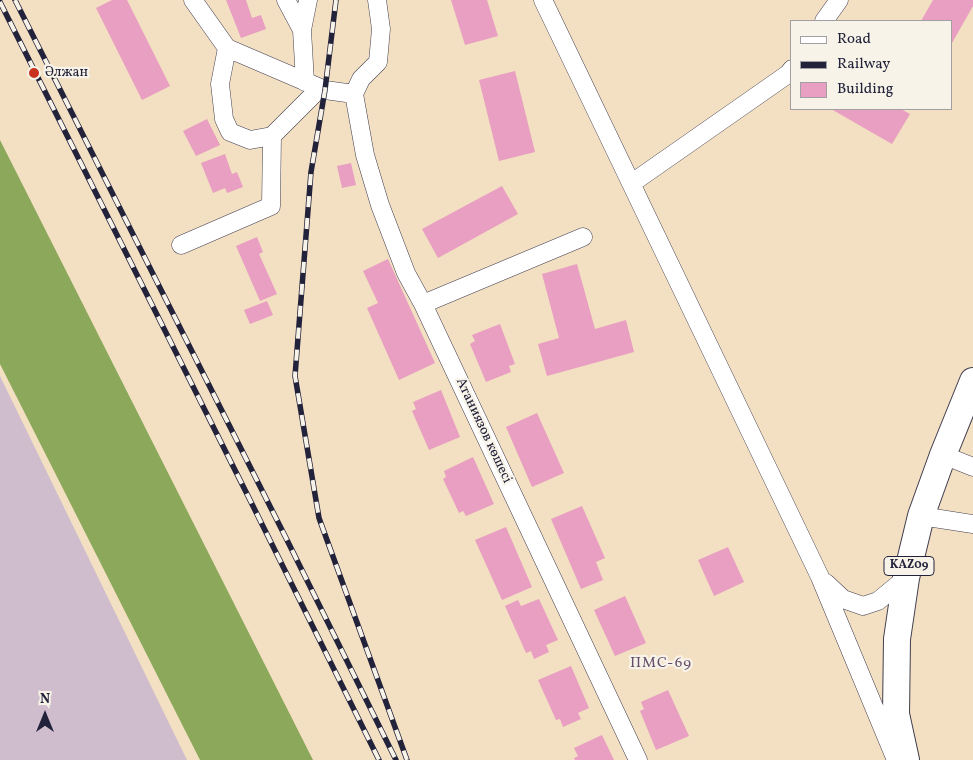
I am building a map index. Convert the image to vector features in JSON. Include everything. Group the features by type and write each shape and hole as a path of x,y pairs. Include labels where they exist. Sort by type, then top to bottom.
{"highway":[{"name":"KAZ09","path":"906,760 896,714 897,639 906,578 921,516 973,381"}],"street":[{"path":"193,0 226,48 325,90 354,94 361,79 378,62 381,28 378,0"},
{"path":"286,0 302,30 313,85"},
{"path":"302,30 308,0"},
{"path":"543,0 820,577 896,760"},
{"path":"825,20 839,0"},
{"path":"226,48 220,84 224,119 230,132 250,140 272,136"},
{"path":"632,183 790,72"},
{"path":"181,245 271,206 272,136 313,85"},
{"name":"Атаниязов көшесі","path":"354,94 365,155 380,205 406,273 423,304 638,760"},
{"path":"423,304 583,237"},
{"path":"943,455 973,467"},
{"path":"921,516 973,524"},
{"path":"820,577 843,599 864,606 878,601 906,578"}],"shaded area":[{"path":"0,376 187,760 0,760"}],"green space":[{"path":"0,140 313,760 200,760 0,364"}],"building":[{"path":"112,0 127,0 170,86 142,100 96,8"},
{"path":"226,0 246,0 252,18 261,15 266,29 241,38"},
{"path":"451,0 487,0 498,36 465,45"},
{"path":"933,0 973,0 973,6 953,41 953,20 922,20"},
{"path":"515,71 535,152 499,161 479,80"},
{"path":"833,110 903,110 910,114 892,144"},
{"path":"207,119 220,145 196,156 183,131"},
{"path":"225,154 232,174 237,172 243,187 227,193 225,188 213,193 201,163"},
{"path":"351,163 356,185 342,188 337,166"},
{"path":"502,186 518,214 438,258 422,229"},
{"path":"257,237 263,252 259,254 277,294 260,301 236,246"},
{"path":"388,259 435,363 399,380 367,308 378,303 363,271"},
{"path":"577,264 595,329 626,320 634,352 547,376 538,344 559,338 542,274"},
{"path":"267,301 273,315 250,324 244,310"},
{"path":"500,324 515,364 509,366 511,372 486,382 470,344 475,341 472,335"},
{"path":"441,390 460,437 429,450 412,411 416,409 413,402"},
{"path":"537,413 564,473 532,487 506,427"},
{"path":"473,457 494,504 466,516 463,511 459,513 443,479 446,477 444,471"},
{"path":"582,506 605,558 596,562 603,580 581,589 551,519"},
{"path":"506,527 532,587 502,600 475,540"},
{"path":"728,547 744,582 714,596 698,560"},
{"path":"625,596 646,643 615,656 594,610"},
{"path":"539,599 558,640 546,645 549,652 534,659 531,651 526,653 505,606 518,600 521,606"},
{"path":"571,666 589,708 578,713 581,719 563,727 560,719 556,720 538,680"},
{"path":"668,690 689,736 656,750 640,711 644,709 641,702"},
{"path":"602,735 614,760 575,760 574,758 578,756 574,748"}],"railway":[{"path":"15,0 396,760"},
{"path":"336,0 325,90 311,172 295,376 319,518 407,760"},
{"path":"0,2 379,760"}],"place":[{"name":"Әлжан","path":"34,73"}],"district":[{"name":"ПМС-69","path":"661,664"}]}
